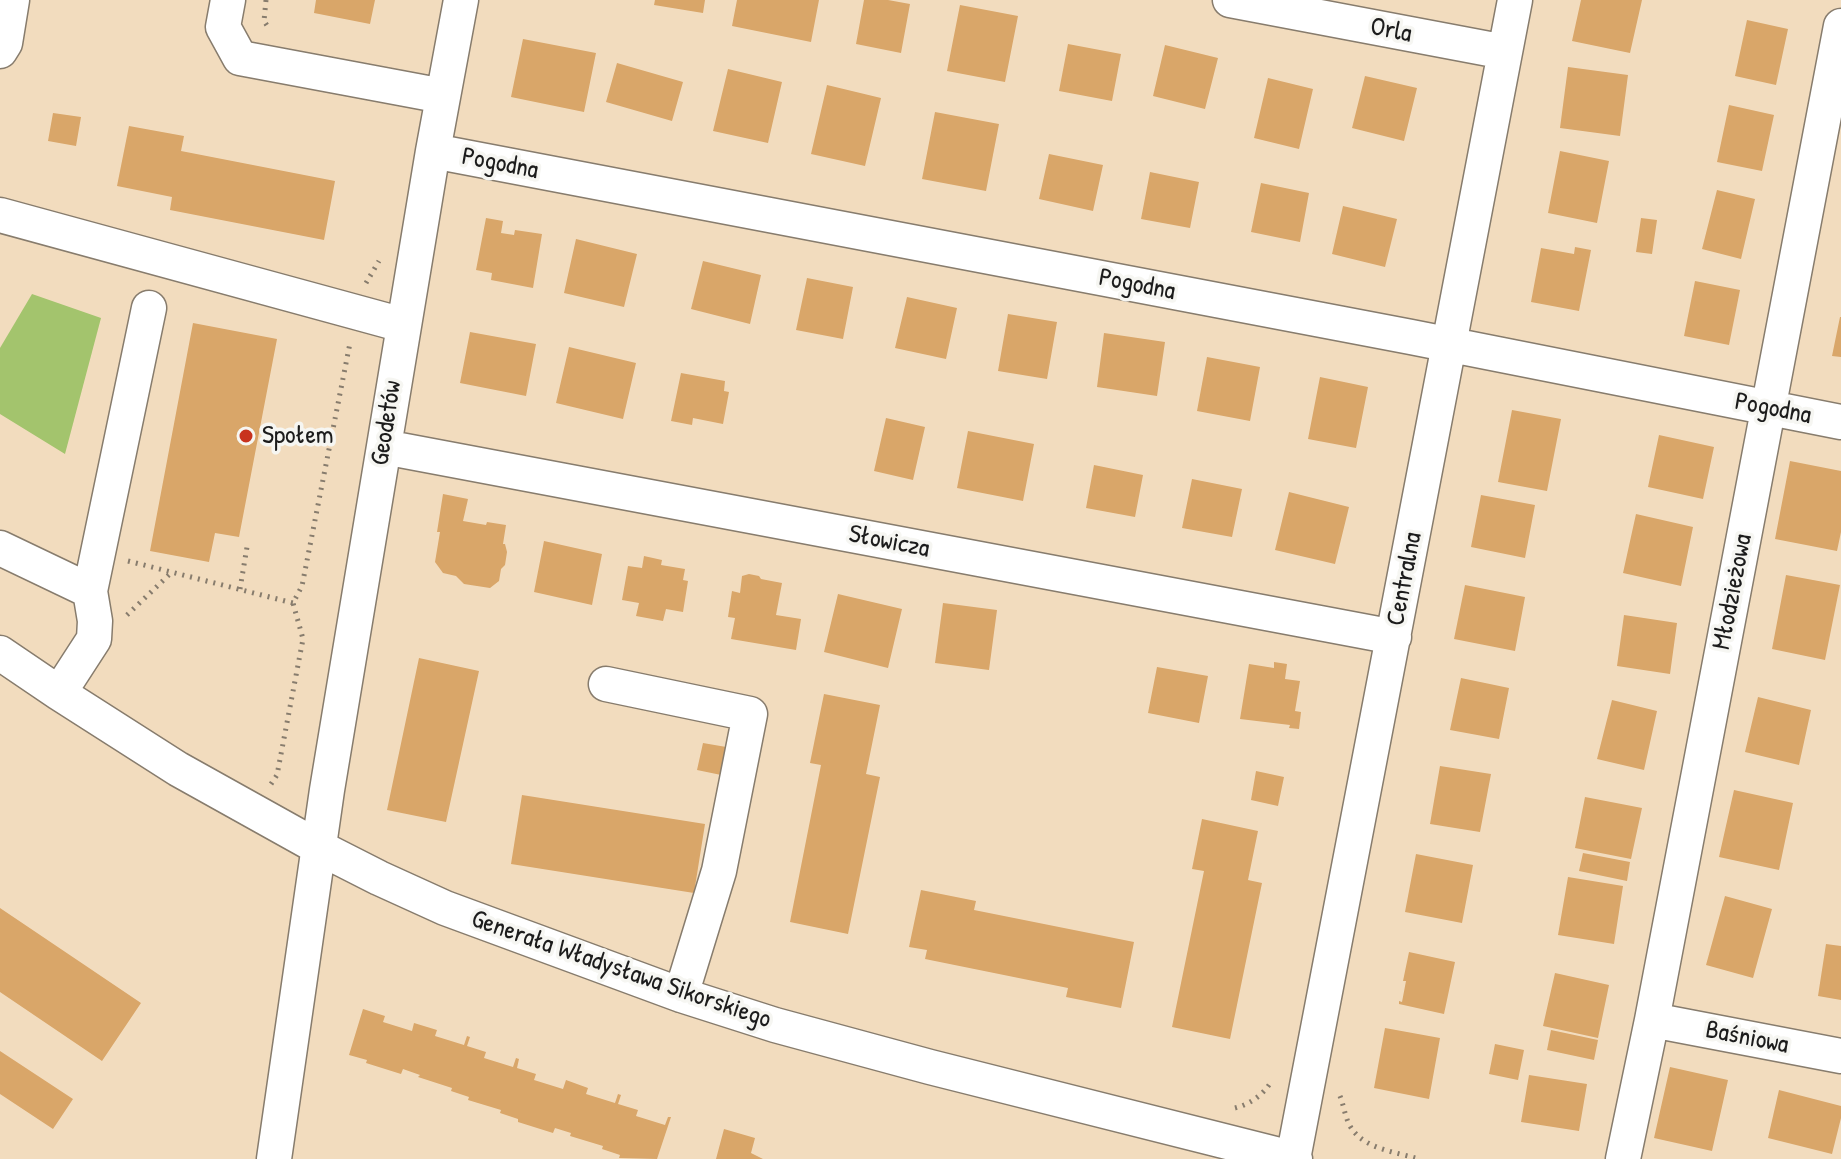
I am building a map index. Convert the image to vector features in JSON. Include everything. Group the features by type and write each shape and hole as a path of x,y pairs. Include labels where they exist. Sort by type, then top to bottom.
{"street":[{"path":"0,51 5,43 12,0"},
{"path":"228,0 223,27 240,58 443,96"},
{"name":"Geodetów","path":"274,1159 318,847 403,325 461,0"},
{"name":"Orla","path":"1230,0 1505,52"},
{"name":"Centralna","path":"1294,1159 1515,0"},
{"name":"Młodzieżowa","path":"1623,1159 1841,26"},
{"name":"Pogodna","path":"433,151 1841,422"},
{"path":"0,215 403,325"},
{"path":"59,693 94,639 96,627 90,591 149,308"},
{"name":"Słowicza","path":"384,447 1394,637"},
{"path":"0,548 90,591"},
{"name":"Generała Władysława Sikorskiego","path":"0,653 178,769 318,847 445,908 681,995 775,1025 1294,1159"},
{"path":"606,684 750,714 719,871 681,995"},
{"name":"Baśniowa","path":"1652,1020 1841,1056"}],"path":[{"path":"240,589 247,547"},
{"path":"98,553 293,603 303,639 277,775 269,789"},
{"path":"94,639 112,629 172,572"},
{"path":"1227,1109 1238,1108 1261,1095 1272,1078"},
{"path":"1333,1091 1340,1096 1347,1120 1356,1135 1369,1144 1419,1159"}],"green space":[{"path":"32,294 101,318 65,454 0,414 0,348"}],"building":[{"path":"316,0 375,0 370,24 314,13"},
{"path":"655,0 705,0 703,13 654,5"},
{"path":"737,0 819,0 811,42 732,26"},
{"path":"864,0 910,4 901,53 856,44"},
{"path":"1581,0 1642,0 1630,53 1572,41"},
{"path":"960,5 1018,16 1005,82 947,71"},
{"path":"1747,20 1788,29 1776,85 1735,76"},
{"path":"523,39 596,53 584,112 511,97"},
{"path":"1068,44 1121,54 1112,101 1059,91"},
{"path":"1165,45 1218,58 1205,109 1153,96"},
{"path":"617,63 683,82 672,121 606,102"},
{"path":"1568,67 1628,75 1620,136 1560,128"},
{"path":"728,69 782,82 768,143 713,131"},
{"path":"1365,76 1417,88 1404,141 1352,128"},
{"path":"1268,78 1313,89 1299,149 1254,138"},
{"path":"827,85 881,98 865,166 811,154"},
{"path":"1729,105 1774,115 1762,171 1717,162"},
{"path":"935,112 999,124 986,191 922,179"},
{"path":"53,113 81,117 76,146 48,141"},
{"path":"129,126 184,136 181,151 335,181 324,240 170,210 172,197 117,186"},
{"path":"1560,151 1609,161 1597,223 1548,213"},
{"path":"1049,154 1103,165 1093,211 1039,199"},
{"path":"1150,172 1199,182 1190,228 1141,219"},
{"path":"1261,183 1309,193 1300,242 1251,232"},
{"path":"1717,190 1755,199 1741,259 1702,249"},
{"path":"1343,206 1397,219 1385,267 1332,254"},
{"path":"486,218 503,221 501,233 514,235 515,230 542,234 533,288 491,280 492,273 476,270"},
{"path":"1641,218 1657,220 1652,254 1636,252"},
{"path":"576,239 637,254 624,307 564,293"},
{"path":"1575,247 1591,250 1579,311 1531,302 1541,248 1574,254"},
{"path":"703,261 761,275 750,324 691,309"},
{"path":"807,278 853,287 843,339 796,330"},
{"path":"1695,281 1740,290 1729,345 1684,336"},
{"path":"907,297 957,308 946,359 895,348"},
{"path":"1008,314 1057,322 1047,379 998,371"},
{"path":"1841,317 1841,357 1832,356"},
{"path":"193,323 277,339 239,537 215,533 209,562 150,551"},
{"path":"470,332 536,344 526,396 460,383"},
{"path":"1104,333 1165,342 1157,396 1097,387"},
{"path":"569,347 636,363 623,419 556,403"},
{"path":"1207,357 1260,367 1250,421 1197,411"},
{"path":"681,373 725,381 724,391 729,392 723,424 693,418 692,425 671,421"},
{"path":"1320,377 1368,387 1356,448 1308,439"},
{"path":"1512,410 1561,419 1547,491 1498,482"},
{"path":"886,418 925,427 913,480 874,471"},
{"path":"968,431 1034,444 1023,501 957,488"},
{"path":"1659,435 1714,447 1703,499 1648,487"},
{"path":"1790,461 1841,471 1841,532 1837,551 1775,539"},
{"path":"1094,465 1143,475 1135,517 1086,508"},
{"path":"1192,479 1242,489 1232,537 1182,528"},
{"path":"1289,492 1349,507 1335,564 1275,550"},
{"path":"443,494 468,499 463,521 506,525 503,544 507,552 505,565 499,581 490,588 464,584 456,576 443,573 435,562"},
{"path":"1481,495 1535,505 1525,558 1471,547"},
{"path":"1636,514 1693,527 1681,586 1623,573"},
{"path":"544,541 602,554 592,605 534,592"},
{"path":"644,556 662,560 661,565 685,569 683,580 688,581 683,612 666,609 663,621 636,616 639,603 622,600 628,566 642,568"},
{"path":"749,574 782,583 776,615 801,619 796,650 731,639 735,618 728,617 732,591 740,593 742,576"},
{"path":"1786,575 1840,585 1825,660 1772,649"},
{"path":"1465,585 1525,597 1515,651 1454,639"},
{"path":"838,594 902,609 888,668 824,652"},
{"path":"943,603 997,610 989,670 935,663"},
{"path":"1624,615 1677,623 1670,674 1617,666"},
{"path":"419,658 479,671 446,822 387,810"},
{"path":"1274,662 1287,664 1285,679 1300,681 1295,711 1301,712 1299,729 1289,728 1290,725 1240,719 1249,664 1274,668"},
{"path":"1157,667 1208,676 1199,723 1148,713"},
{"path":"1461,678 1509,688 1499,739 1450,730"},
{"path":"824,694 880,705 866,774 880,777 848,934 790,922 821,765 810,763"},
{"path":"1758,697 1811,710 1799,765 1745,752"},
{"path":"1612,700 1657,711 1644,770 1597,759"},
{"path":"703,743 732,748 726,776 697,770"},
{"path":"1440,766 1491,774 1480,832 1430,824"},
{"path":"1256,771 1284,777 1278,806 1251,800"},
{"path":"1734,790 1793,803 1779,870 1719,857"},
{"path":"522,795 705,824 694,893 511,864"},
{"path":"1585,797 1642,808 1631,859 1575,848"},
{"path":"1202,819 1258,831 1248,880 1262,883 1230,1039 1172,1027 1204,871 1192,869"},
{"path":"1583,853 1630,862 1627,881 1579,871"},
{"path":"1416,854 1473,865 1462,923 1405,912"},
{"path":"1568,877 1623,886 1614,944 1558,935"},
{"path":"921,890 976,901 974,910 1134,942 1121,1008 1066,997 1068,988 925,959 927,950 909,947"},
{"path":"1725,896 1772,909 1753,978 1706,965"},
{"path":"0,908 141,1003 102,1061 0,992"},
{"path":"1826,944 1841,946 1841,1000 1818,996"},
{"path":"1409,952 1455,962 1444,1014 1399,1004 1399,1001 1402,1002"},
{"path":"1555,973 1609,985 1598,1038 1543,1026"},
{"path":"363,1009 385,1016 383,1022 412,1031 414,1023 437,1030 435,1036 464,1045 467,1036 470,1037 467,1046 486,1052 484,1058 513,1067 516,1058 519,1059 517,1068 536,1074 534,1080 563,1089 566,1080 588,1088 586,1094 615,1103 618,1094 621,1095 618,1104 638,1110 636,1116 665,1125 671,1117 657,1159 619,1158 620,1155 602,1149 603,1146 570,1136 571,1133 555,1128 553,1133 518,1122 518,1119 500,1113 501,1110 468,1100 469,1097 451,1091 452,1088 418,1077 420,1075 403,1069 401,1074 349,1055"},
{"path":"1385,1028 1440,1038 1429,1099 1374,1088"},
{"path":"1551,1030 1598,1040 1594,1060 1547,1050"},
{"path":"1495,1044 1524,1050 1518,1080 1489,1074"},
{"path":"0,1051 73,1099 53,1129 0,1094"},
{"path":"1670,1067 1728,1080 1712,1151 1654,1138"},
{"path":"1529,1075 1587,1084 1579,1131 1521,1122"},
{"path":"1779,1090 1841,1106 1832,1154 1768,1138"},
{"path":"724,1129 755,1138 751,1153 763,1159 716,1159"}],"place":[{"name":"Społem","path":"246,436"}]}
